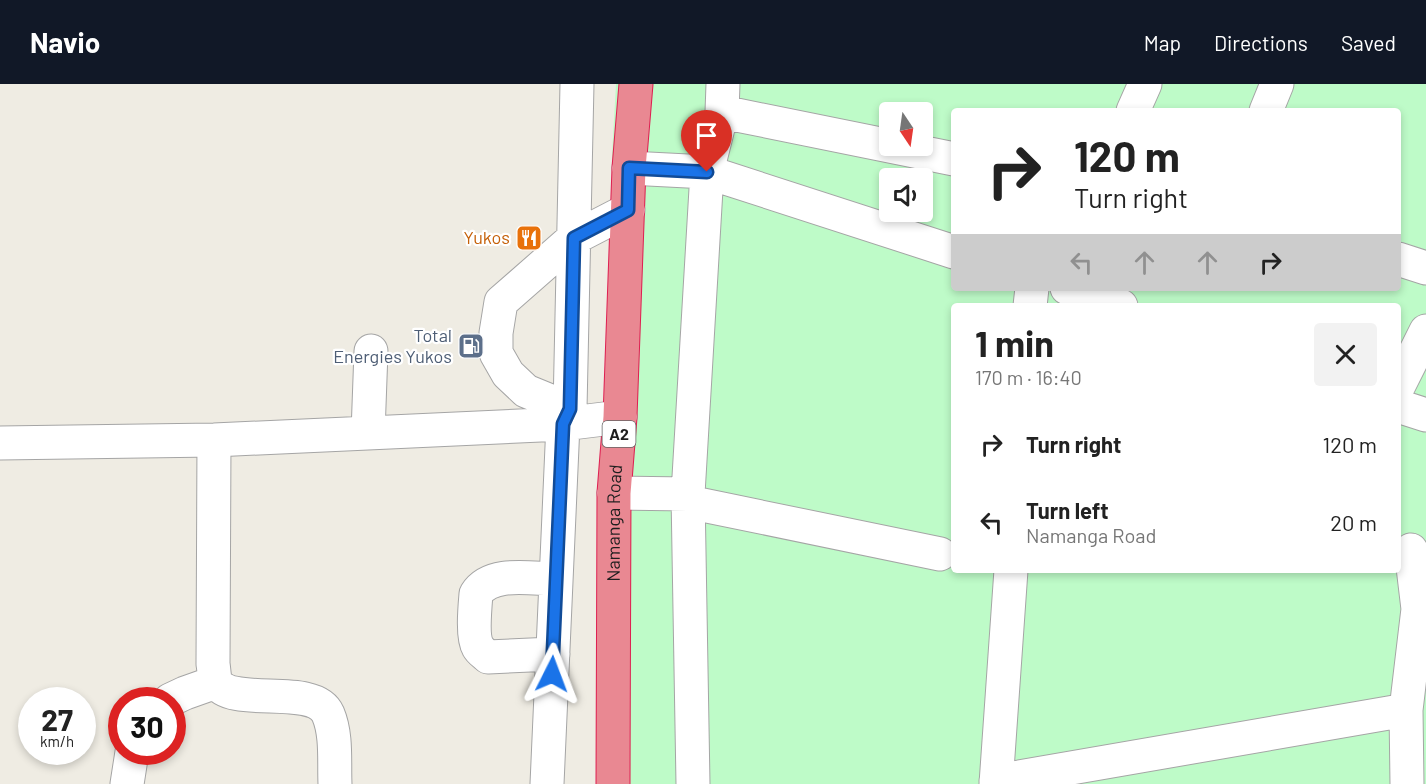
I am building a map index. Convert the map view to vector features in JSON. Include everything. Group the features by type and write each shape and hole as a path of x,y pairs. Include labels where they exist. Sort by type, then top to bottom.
{"highway":[{"name":"Namanga Road","path":"613,784 614,493 620,417 629,168 636,84"}],"street":[{"path":"547,784 556,579 567,416 577,84"},
{"path":"1134,108 1145,84"},
{"path":"1267,108 1277,84"},
{"path":"693,784 688,498 707,172 723,98 951,158"},
{"path":"629,168 707,172 951,251"},
{"path":"567,416 526,391 508,374 496,353 496,333 501,302 574,238 628,210"},
{"path":"1401,260 1426,268"},
{"path":"1077,291 1111,303"},
{"path":"1401,381 1426,330"},
{"path":"368,433 370,351"},
{"path":"1401,407 1426,415"},
{"path":"0,443 214,440 368,433 567,416 620,417"},
{"path":"214,440 213,664 216,682 228,692 304,699 320,703 328,714 334,739 335,784"},
{"path":"614,493 688,498 940,554"},
{"path":"1407,784 1406,710 1418,609 1411,550"},
{"path":"1011,573 996,782 1130,771 1406,710"},
{"path":"552,654 489,657 477,646 476,594 492,580 556,579"},
{"path":"186,692 216,682"},
{"path":"127,784 130,765"}],"green space":[{"path":"616,84 1426,84 1426,784 613,784 612,155"}],"place":[{"name":"Yukos","path":"529,238"},
{"name":"Total Energies Yukos","path":"471,346"}],"route":[{"path":"552,674 563,424 570,409 574,238 628,210 629,168 707,172"}]}
